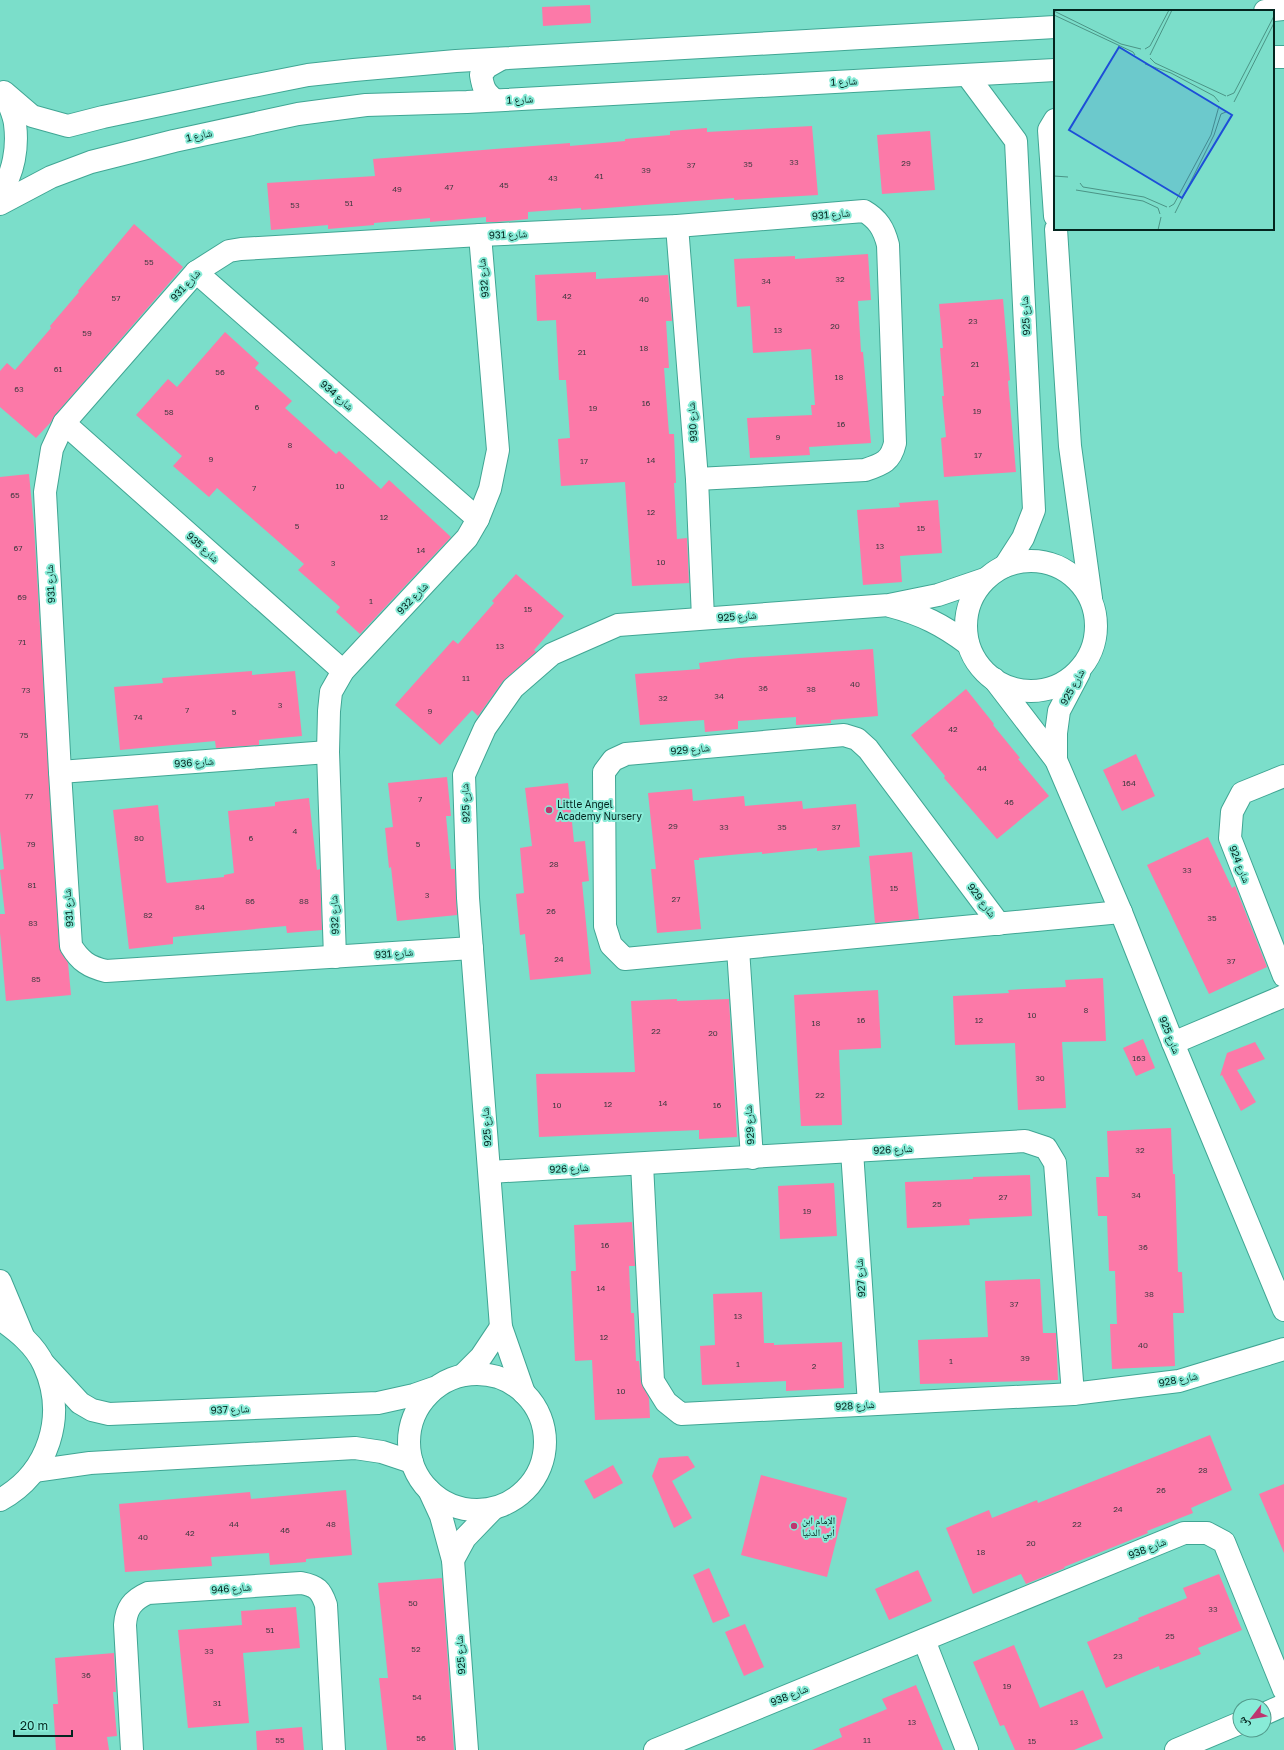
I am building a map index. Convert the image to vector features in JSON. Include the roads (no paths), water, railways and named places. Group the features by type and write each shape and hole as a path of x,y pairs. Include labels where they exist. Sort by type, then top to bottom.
{"street":[{"path":"1274,10 1284,9"},
{"path":"2,89 32,116 68,126 159,105 308,76 362,69 501,59 1054,27"},
{"path":"496,100 487,94 483,86 482,76 487,67 501,59"},
{"name":"شارع 1","path":"0,204 51,177 91,162 174,141 298,114 366,105 496,100 1054,70"},
{"name":"شارع 925","path":"968,75 1016,141 1034,510 1023,538 1005,566"},
{"path":"0,193 6,185 16,154 15,122 2,89"},
{"path":"1054,122 1050,130 1054,199"},
{"name":"شارع 931","path":"472,948 106,970 94,968 84,963 71,946 45,492 52,449 64,423 196,272 224,254 241,249 480,235 677,226 864,211 874,217 881,226 888,245 895,443 892,455 883,462 865,470 697,479"},
{"name":"شارع 930","path":"677,226 697,479 703,618"},
{"path":"1056,230 1070,446 1091,601 1095,616 1096,632 1086,661 1076,673 1065,682 1051,688 1036,691 1021,690 1007,686 994,679 983,670 974,658 968,644 966,621 968,609 975,593 985,579 1005,566 1019,562 1033,561 1048,563 1062,568 1074,577 1084,588 1091,601"},
{"name":"شارع 932","path":"335,957 328,752 328,711 331,692 343,671 450,558 467,538 478,519 490,489 498,450 480,235"},
{"name":"شارع 934","path":"196,272 478,519"},
{"name":"شارع 935","path":"64,423 343,671"},
{"name":"شارع 925","path":"524,1393 501,1326 468,898 464,775 485,728 513,688 552,654 618,625 889,606 938,595 985,579"},
{"name":"شارع 925","path":"889,606 916,613 936,622 968,644"},
{"name":"شارع 925","path":"1056,760 1056,733 1059,711 1067,693 1086,661"},
{"name":"شارع 925","path":"994,679 1056,760 1121,912 1173,1043 1284,1310"},
{"name":"شارع 929","path":"999,924 868,749 857,739 844,735 626,754 613,760 604,772 604,926 611,945 625,959 738,949 999,924 1121,912"},
{"name":"شارع 936","path":"60,772 328,752"},
{"name":"شارع 924","path":"1284,776 1242,793 1232,812 1230,838 1284,976"},
{"name":"شارع 929","path":"738,949 752,1158"},
{"path":"1173,1043 1284,996"},
{"name":"شارع 926","path":"490,1172 1025,1141 1046,1148 1055,1163 1073,1394"},
{"name":"شارع 927","path":"852,1151 869,1404"},
{"name":"شارع 928","path":"642,1164 653,1381 666,1402 681,1414 1073,1394 1180,1381 1284,1350"},
{"path":"0,1281 23,1336 44,1364 53,1391 54,1419 48,1447 34,1472 14,1492 0,1500"},
{"path":"0,1319 23,1336"},
{"path":"464,1375 481,1357 501,1326"},
{"name":"شارع 937","path":"44,1364 80,1403 92,1410 109,1414 378,1403 414,1395 434,1388"},
{"path":"480,1374 496,1376 511,1383 524,1393 534,1405 541,1420 544,1436 544,1452 540,1468 532,1482 521,1494 508,1503 493,1508 476,1510 458,1508 442,1501 429,1490 419,1477 412,1462 408,1446 410,1430 417,1409 423,1400 434,1388 448,1380 464,1375 480,1374"},
{"path":"34,1472 90,1463 355,1448 382,1452 412,1462"},
{"name":"شارع 925","path":"429,1490 441,1516 453,1560 467,1750"},
{"path":"453,1560 466,1538 493,1508"},
{"name":"شارع 938","path":"655,1750 1184,1533 1207,1532 1224,1542 1284,1690"},
{"name":"شارع 946","path":"132,1750 125,1616 130,1605 137,1598 148,1593 301,1583 317,1588 323,1596 326,1606 334,1750"},
{"path":"924,1640 967,1750"},
{"path":"1272,1710 1284,1705"},
{"path":"1176,1750 1232,1727"}],"place":[{"name":"Little Angel Academy Nursery","path":"549,810"},
{"name":"الإمام ابن أبي الدنيا","path":"794,1526"}]}
